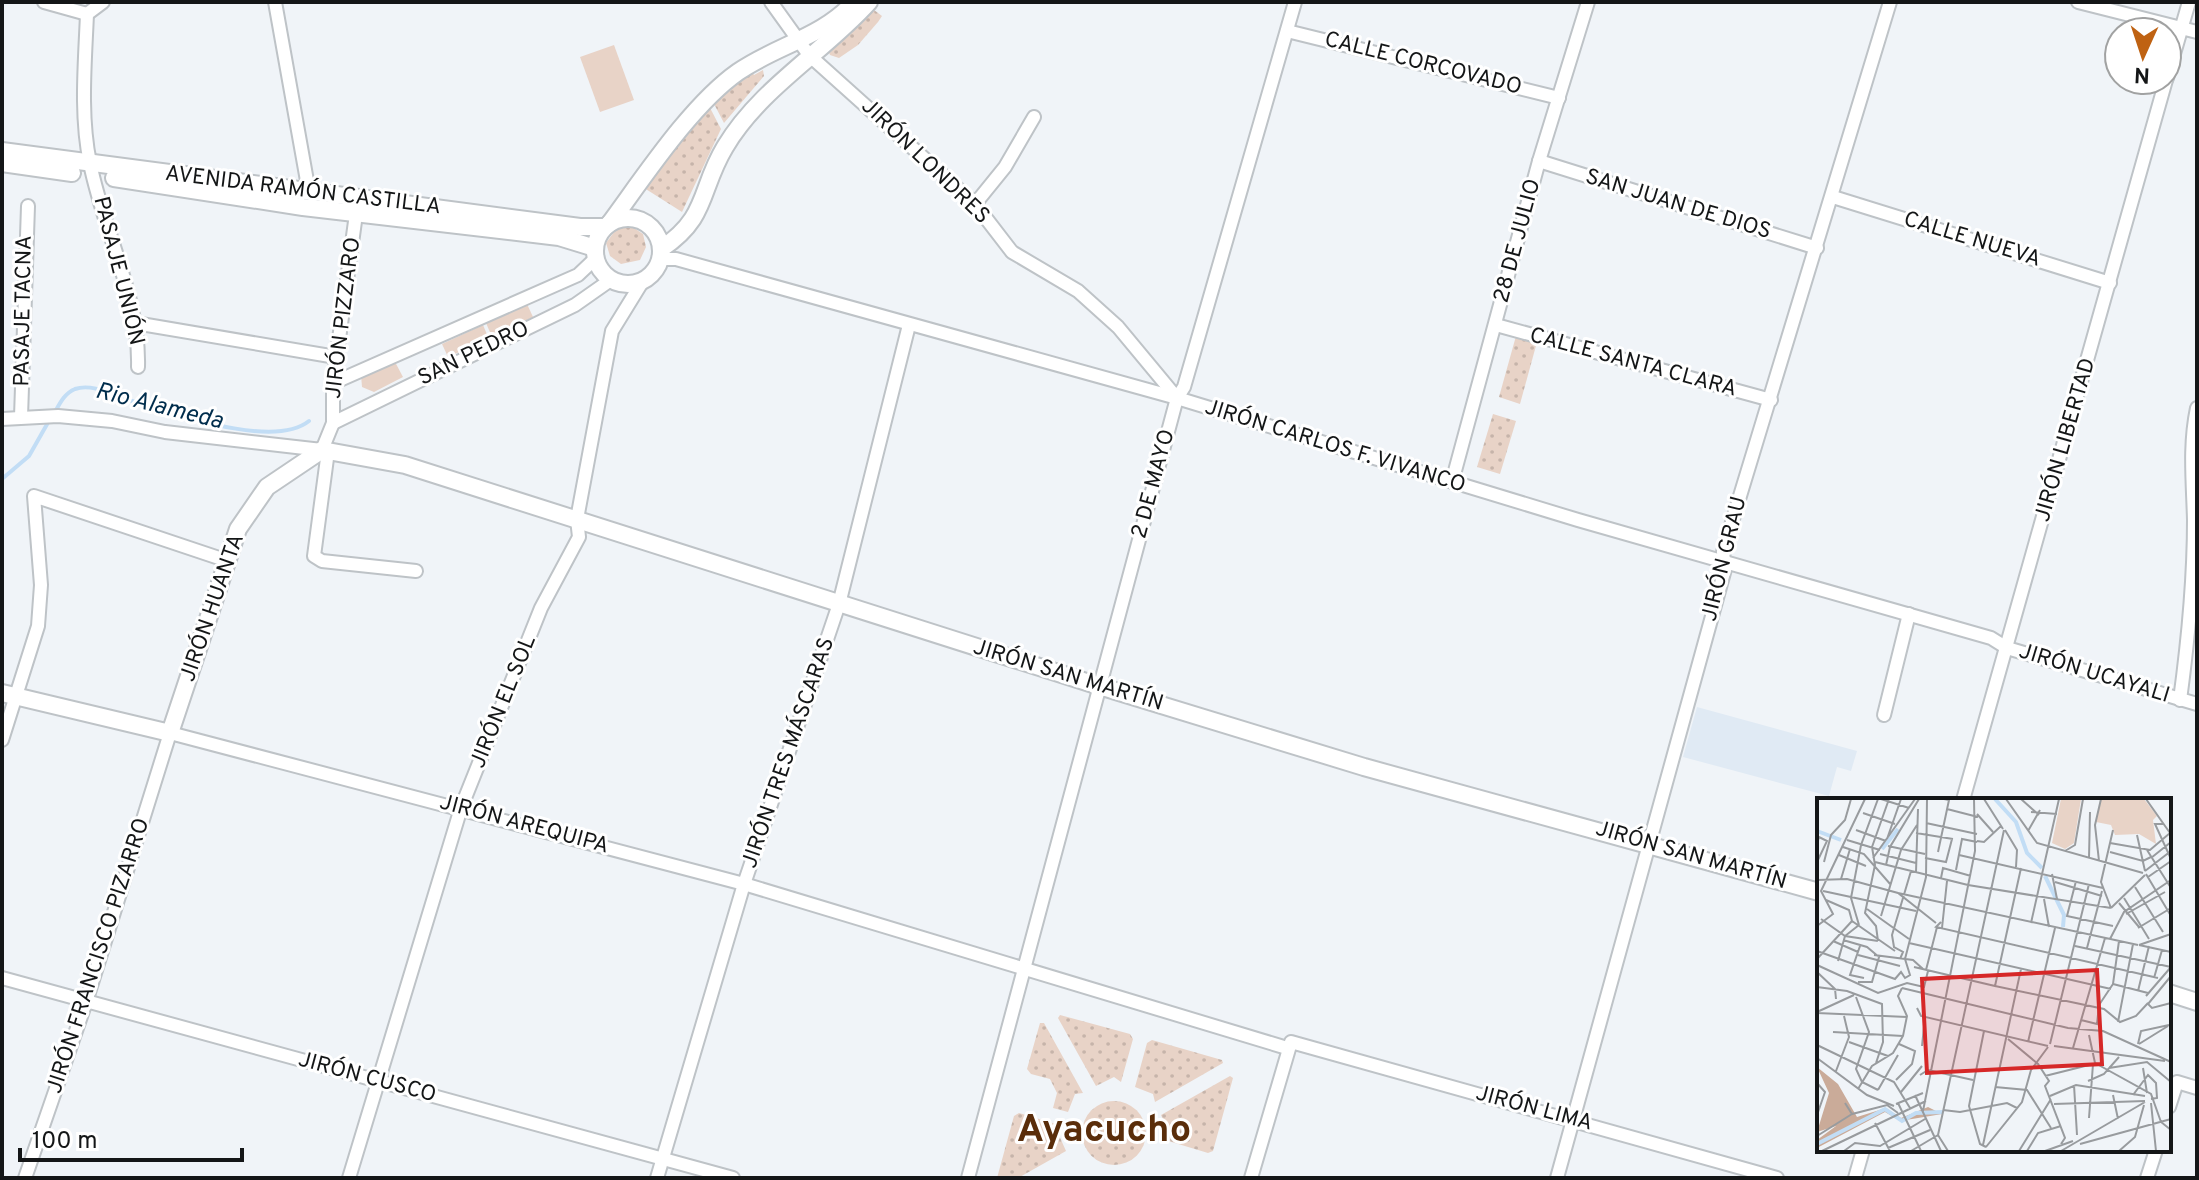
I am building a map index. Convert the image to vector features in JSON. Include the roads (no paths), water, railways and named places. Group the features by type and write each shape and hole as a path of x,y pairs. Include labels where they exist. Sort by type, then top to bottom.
{"street":[{"path":"44,2 87,14 103,2"},
{"path":"275,2 309,192"},
{"name":"JIRÓN LONDRES","path":"771,2 804,49 975,204 1012,252 1078,291 1118,327 1177,398"},
{"path":"854,2 804,49 724,147 692,222 660,254 644,279 634,283 612,279 595,253 608,225 675,138 720,88 739,72 804,49 869,2"},
{"name":"2 DE MAYO","path":"968,1178 1177,398 1184,387 1295,2"},
{"name":"28 DE JULIO","path":"1452,482 1539,161 1588,2"},
{"name":"JIRÓN GRAU","path":"1557,1178 1725,569 1723,552 1890,2"},
{"path":"2078,2 2129,16"},
{"name":"PASAJE UNIÓN","path":"87,14 84,81 92,170 135,323 138,367"},
{"name":"CALLE CORCOVADO","path":"1287,31 1559,98"},
{"name":"JIRÓN LIBERTAD","path":"1964,798 2162,96"},
{"path":"975,204 1005,167 1034,117"},
{"name":"AVENIDA RAMÓN CASTILLA","path":"2,151 92,170 356,214 559,237 595,253"},
{"name":"SAN JUAN DE DIOS","path":"1539,161 1817,248"},
{"name":"AVENIDA RAMÓN CASTILLA","path":"2,163 309,192 580,227 608,225"},
{"name":"CALLE NUEVA","path":"1833,197 2110,283"},
{"name":"PASAJE TACNA","path":"21,417 28,206"},
{"name":"JIRÓN PIZZARO","path":"333,423 333,383 356,214"},
{"path":"608,225 626,218 643,222 655,233 660,254"},
{"name":"SAN PEDRO","path":"333,383 578,275 595,253"},
{"name":"JIRÓN CARLOS F. VIVANCO","path":"660,254 1177,398 1452,482 1991,638 2007,648"},
{"name":"SAN PEDRO","path":"333,423 575,305 612,279"},
{"name":"JIRÓN EL SOL","path":"349,1178 461,808 541,608 579,537 581,529 577,519 612,331 644,279"},
{"path":"135,323 336,357"},
{"name":"JIRÓN TRES MÁSCARAS","path":"657,1178 744,884 839,604 909,325"},
{"name":"CALLE SANTA CLARA","path":"1496,325 1771,400"},
{"name":"JIRÓN UCAYALI","path":"2180,700 2189,633 2194,520 2191,472 2197,408"},
{"path":"2,419 58,416 112,421 165,432 325,450"},
{"path":"333,423 325,450 314,556 322,561 416,571"},
{"name":"JIRÓN SAN MARTÍN","path":"325,450 405,465 1364,767 1817,891"},
{"name":"JIRÓN HUANTA","path":"170,733 238,529 267,487 325,450"},
{"path":"2,740 10,694 38,626 41,585 34,496 228,561"},
{"path":"1884,715 1909,614"},
{"name":"JIRÓN UCAYALI","path":"2007,648 2197,704"},
{"name":"JIRÓN AREQUIPA","path":"10,694 461,808 744,884 1025,970"},
{"name":"JIRÓN FRANCISCO PIZARRO","path":"25,1178 86,1002 170,733"},
{"name":"JIRÓN LIMA","path":"1025,970 1777,1178"},
{"name":"JIRÓN CUSCO","path":"2,978 733,1178"},
{"path":"2171,994 2197,1002"},
{"path":"1251,1178 1289,1045"},
{"path":"2171,1101 2177,1082 2197,1088"},
{"path":"1855,1178 1862,1152"},
{"path":"2147,1178 2155,1152"}],"waterway":[{"name":"Rio Alameda","path":"55,412 68,393 88,387 221,426 271,432 293,429 309,421"},
{"name":"Rio Alameda","path":"2,479 29,456 50,419"}],"district":[{"name":"Ayacucho","path":"1104,1131"}]}
